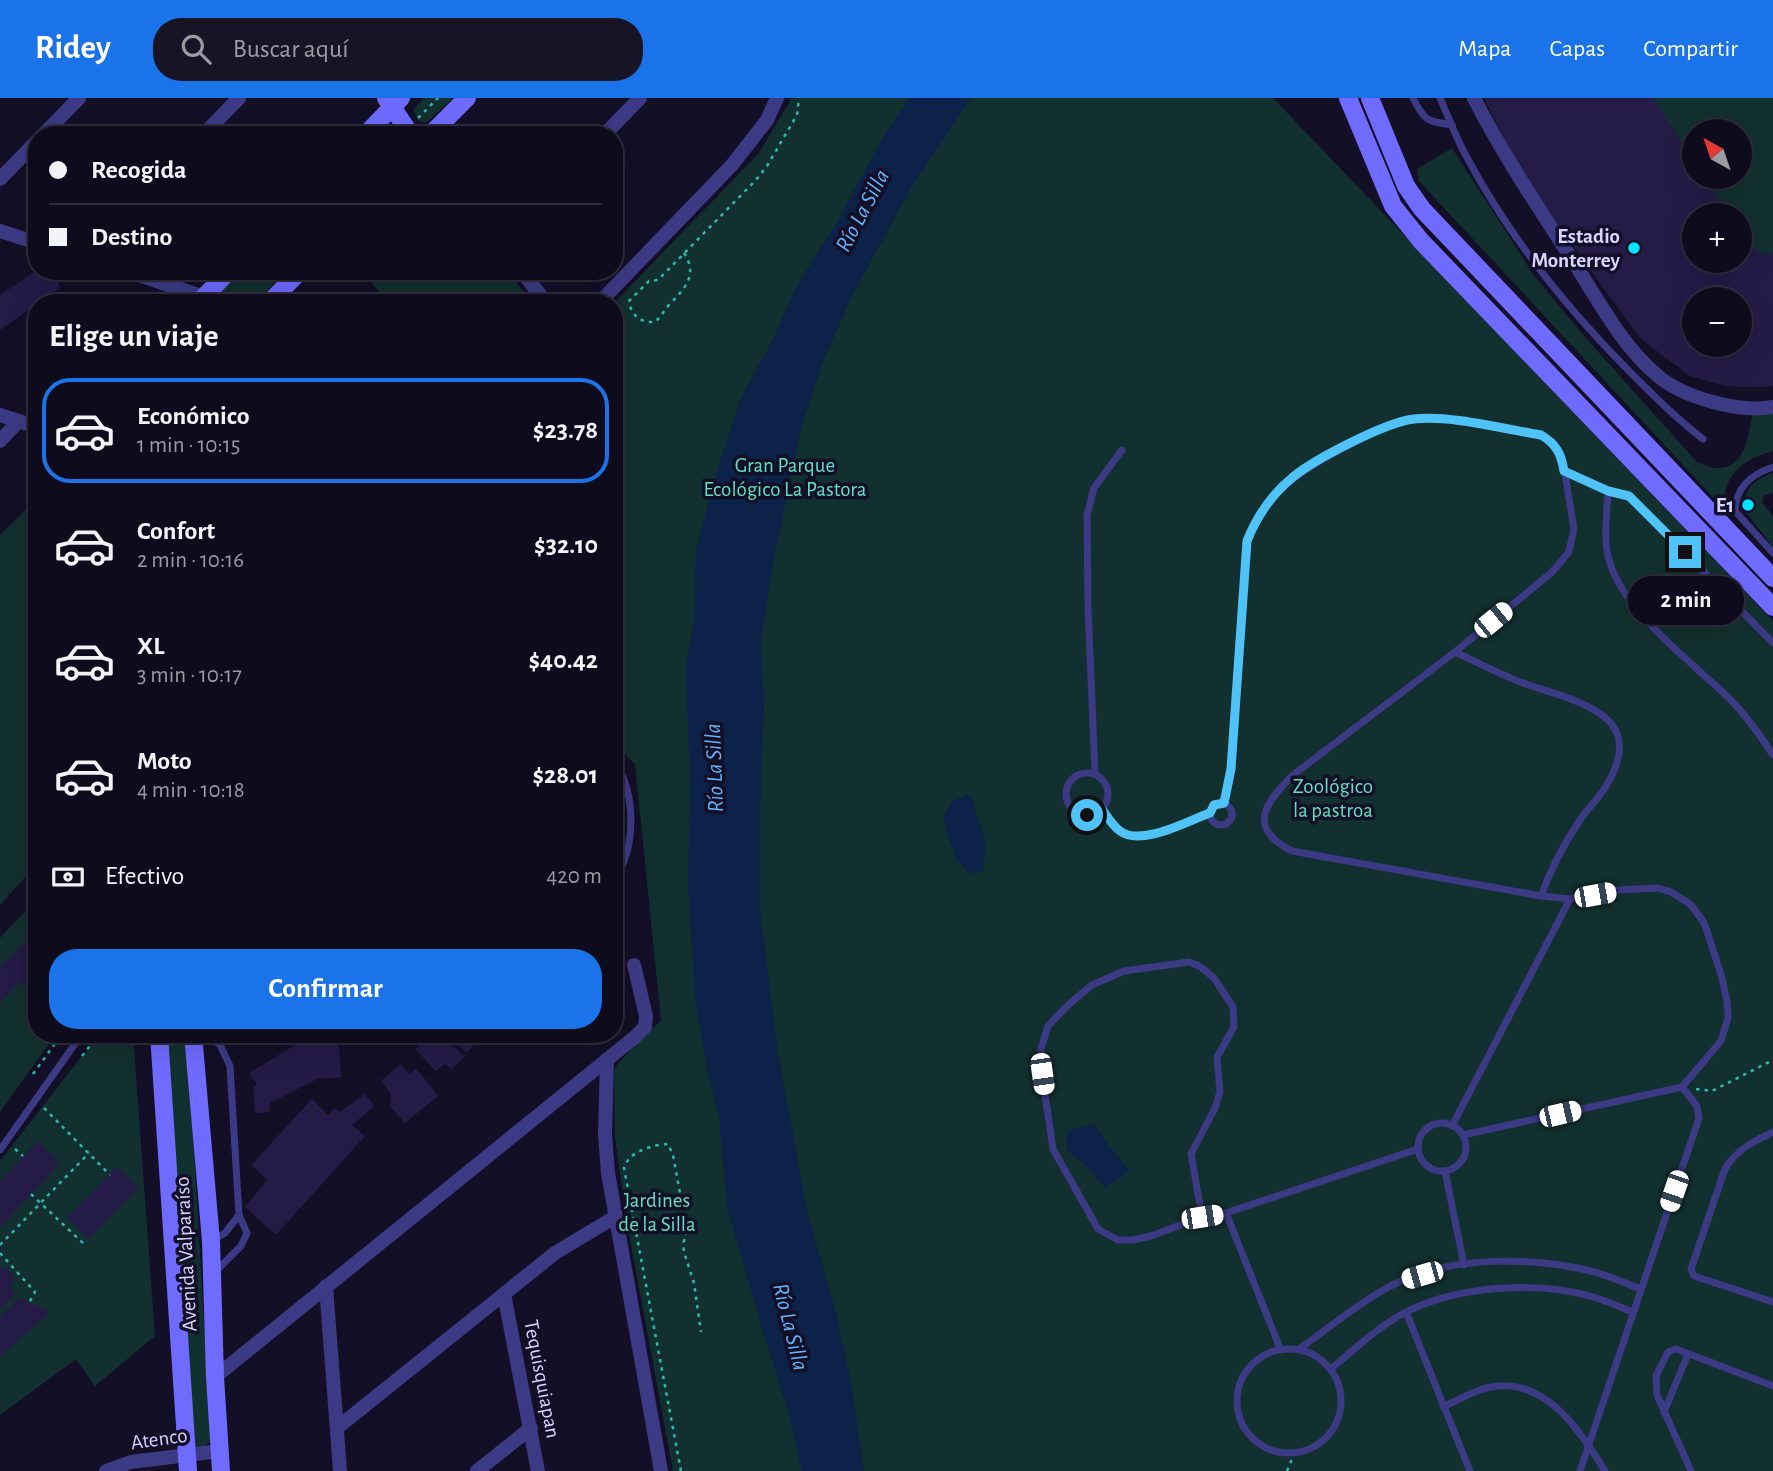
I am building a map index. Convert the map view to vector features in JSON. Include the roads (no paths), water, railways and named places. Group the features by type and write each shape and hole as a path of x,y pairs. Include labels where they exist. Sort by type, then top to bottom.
{"street":[{"path":"52,126 79,98"},
{"path":"212,126 239,98"},
{"path":"439,126 467,98"},
{"path":"613,126 640,98"},
{"path":"623,278 732,165 767,120 777,98"},
{"path":"1348,98 1388,196 1401,218 1773,607"},
{"path":"1370,98 1406,186 1422,209 1773,578"},
{"path":"1474,98 1524,186 1631,350 1660,378 1709,403 1760,410 1773,407"},
{"path":"372,126 393,101 414,126"},
{"path":"0,179 28,150"},
{"path":"0,231 28,240"},
{"path":"150,280 186,294"},
{"path":"207,294 220,280"},
{"path":"278,294 291,280"},
{"path":"528,280 540,294"},
{"path":"608,294 621,280"},
{"path":"0,415 28,424"},
{"path":"0,441 19,421"},
{"path":"215,1377 645,1027 646,1016 634,965"},
{"name":"Avenida Valparaíso","path":"160,1043 187,1463"},
{"name":"Avenida Valparaíso","path":"194,1043 211,1241 221,1471"},
{"path":"607,1059 604,1135 615,1217 661,1471"},
{"path":"338,1428 555,1253 615,1217"},
{"path":"326,1286 340,1471"},
{"name":"Tequisquiapan","path":"504,1294 538,1471"},
{"path":"477,1471 531,1428"},
{"name":"Atenco","path":"106,1471 131,1462 187,1463 220,1451"}],"lane":[{"path":"1413,98 1422,117 1427,121 1452,125"},
{"path":"1440,98 1464,151 1505,221 1561,296 1613,355 1681,422 1703,439"},
{"path":"1224,803 1231,769 1247,541 1267,504 1294,476 1380,428 1413,419 1444,420 1541,435 1553,442 1562,456 1574,529 1569,552 1551,573 1455,652 1293,775 1273,795 1263,820 1268,833 1279,845 1292,851 1541,896 1570,899 1619,890 1658,888 1671,892 1690,904 1703,921 1722,978 1728,1018 1721,1041 1682,1087 1463,1135"},
{"path":"1095,774 1087,515 1094,488 1122,450"},
{"path":"1773,467 1757,472 1740,489 1735,510 1773,554"},
{"path":"1564,471 1634,500 1773,643"},
{"path":"1608,491 1606,531 1609,560 1625,595 1653,626 1732,701 1753,724 1773,755"},
{"path":"1455,652 1519,682 1593,707 1619,736 1621,753 1606,785 1581,818 1552,866 1541,896"},
{"path":"1079,774 1095,774 1102,778 1107,785 1107,802 1102,809 1087,815 1079,814 1067,802 1065,794 1072,778 1079,774"},
{"path":"623,776 626,782 630,821 627,856 623,864"},
{"path":"1102,809 1121,832 1134,837 1150,836 1210,813 1214,805 1224,803 1231,808 1233,816 1224,826 1215,824 1210,813"},
{"path":"1452,1126 1570,899"},
{"path":"1202,1217 1191,1154 1215,1108 1220,1092 1217,1057 1234,1027 1233,1007 1214,978 1201,967 1189,962 1124,971 1092,985 1067,1006 1048,1026 1041,1049 1053,1149 1098,1229 1109,1236 1118,1240 1133,1240 1151,1236 1202,1217 1226,1213 1418,1149"},
{"path":"0,1150 76,1043"},
{"path":"213,1274 247,1233 239,1215 230,1066 226,1054 218,1043"},
{"path":"1580,1471 1699,1118 1697,1106 1682,1087"},
{"path":"1433,1125 1452,1126 1463,1135 1466,1147 1463,1158 1456,1167 1435,1171 1426,1166 1420,1158 1419,1139 1433,1125"},
{"path":"1773,1132 1755,1141 1731,1159 1725,1169 1690,1269 1694,1276 1773,1302"},
{"path":"1445,1171 1464,1265"},
{"path":"1226,1213 1280,1348"},
{"path":"211,1241 225,1233 239,1215"},
{"path":"1299,1349 1370,1298 1403,1280 1464,1265 1491,1261 1534,1262 1592,1271 1641,1290"},
{"path":"1332,1368 1406,1312 1437,1300 1477,1290 1533,1288 1592,1297 1633,1312"},
{"path":"1406,1312 1470,1471"},
{"path":"1280,1348 1299,1349 1332,1368 1341,1399 1339,1419 1330,1434 1312,1449 1294,1454 1273,1452 1257,1444 1243,1429 1237,1412 1237,1393 1243,1376 1253,1364 1280,1348"},
{"path":"1691,1471 1657,1395 1656,1376 1668,1352 1676,1349 1773,1386"},
{"path":"1664,1412 1688,1354"},
{"path":"1443,1407 1481,1389 1502,1385 1532,1391 1558,1409 1589,1445 1605,1471"}],"water":[{"name":"Río La Silla","path":"909,98 971,98 912,186 851,298 821,366 800,433 774,558 761,641 764,707 760,909 777,1046 807,1211 837,1316 851,1382 864,1471 802,1471 787,1407 727,1207 719,1117 707,1069 695,999 688,885 690,783 686,668 694,621 696,550 718,468 741,398 772,341 796,287 836,224 882,139"},
{"path":"970,794 986,842 983,872 968,873 956,859 943,819 952,801"},
{"path":"1093,1124 1129,1171 1105,1188 1087,1167 1067,1150 1067,1131"}],"place":[{"name":"Estadio Monterrey","path":"1634,248"},
{"name":"E1","path":"1748,505"}],"park label":[{"name":"Gran Parque Ecológico La Pastora","path":"785,477"},
{"name":"Zoológico la pastroa","path":"1333,798"},
{"name":"Jardines de la Silla","path":"657,1212"}]}
